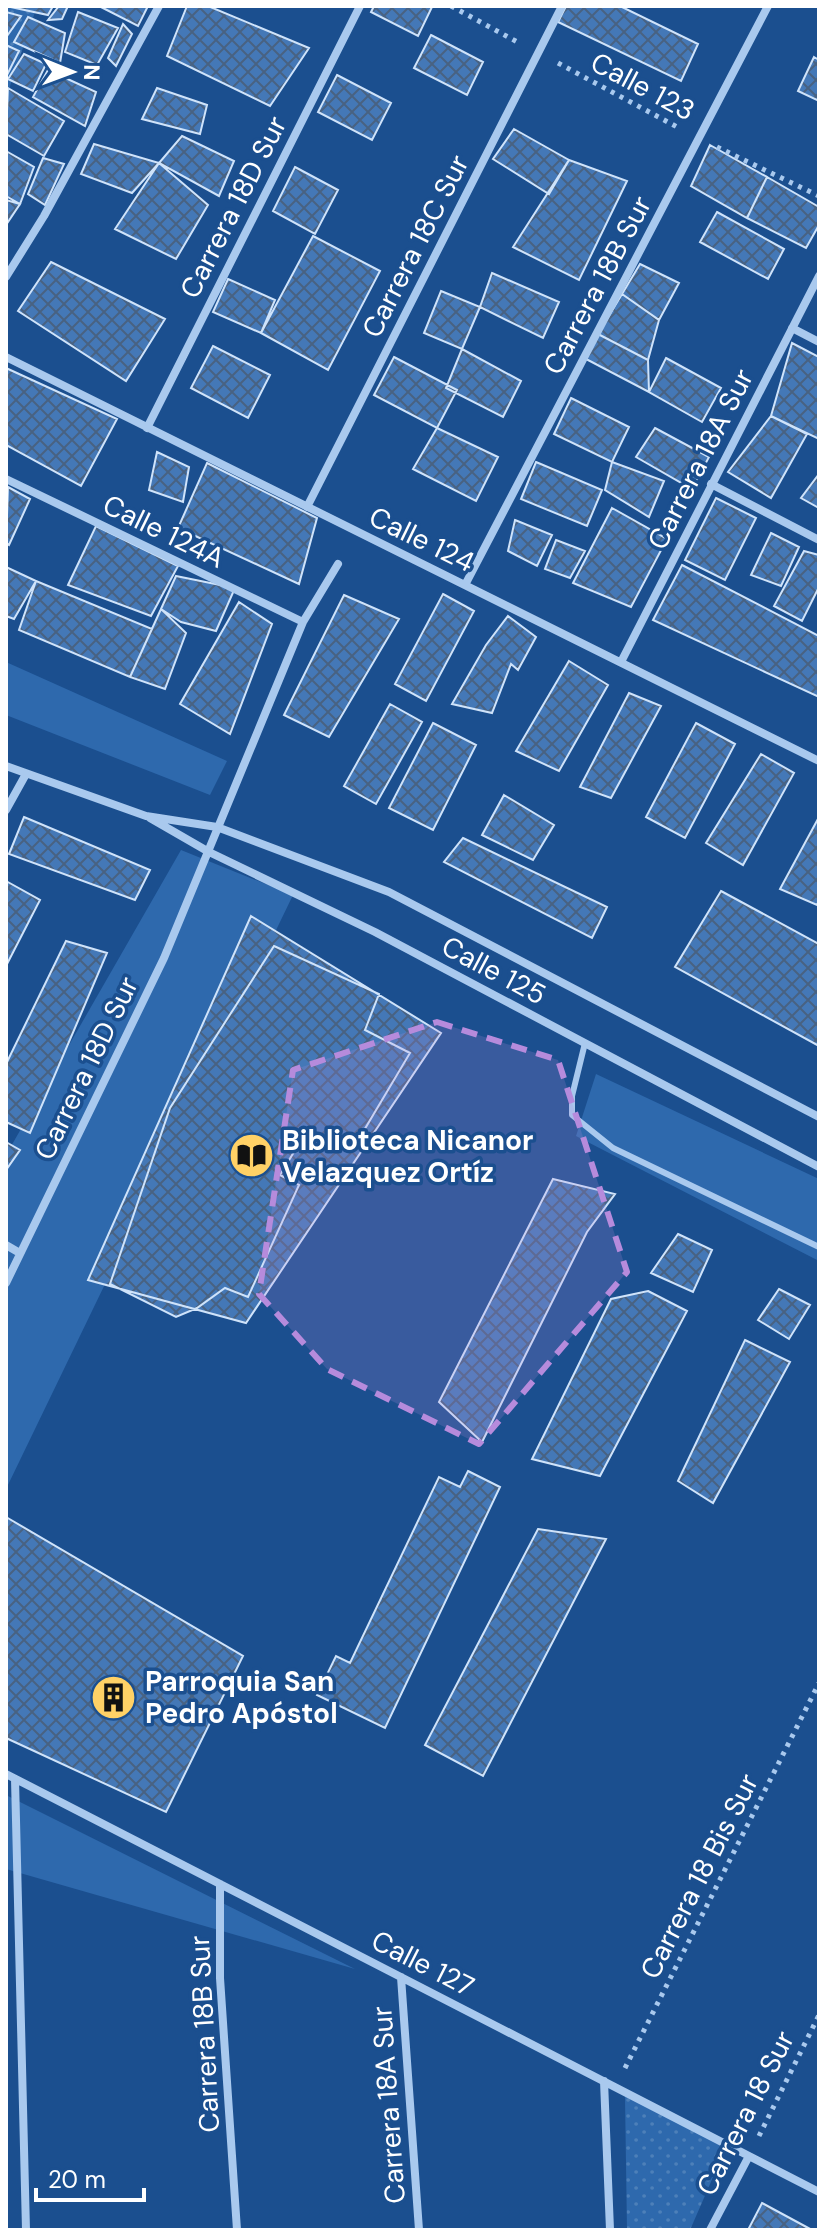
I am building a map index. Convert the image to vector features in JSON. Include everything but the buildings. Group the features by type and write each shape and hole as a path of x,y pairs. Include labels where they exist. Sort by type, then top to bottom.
{"street":[{"path":"6,277 44,216 159,6"},
{"name":"Carrera 18D Sur","path":"147,428 360,6"},
{"name":"Carrera 18C Sur","path":"307,507 562,6"},
{"name":"Carrera 18B Sur","path":"465,585 768,6"},
{"name":"Carrera 18A Sur","path":"621,662 819,276"},
{"path":"792,328 819,342"},
{"name":"Calle 124","path":"6,357 819,761"},
{"name":"Calle 124A","path":"6,479 303,622"},
{"path":"711,484 819,540"},
{"name":"Carrera 18D Sur","path":"6,1283 164,958 303,622 338,564"},
{"name":"Calle 125","path":"6,766 146,816 209,852 375,932 819,1167"},
{"path":"6,810 26,774"},
{"name":"Calle 125","path":"146,816 217,827 389,892 819,1117"},
{"name":"Carrera 18D Sur","path":"6,1276 164,958"},
{"path":"6,1245 18,1252"},
{"path":"10,1776 26,2230"},
{"name":"Calle 127","path":"10,1776 819,2192"},
{"name":"Carrera 18B Sur","path":"220,1884 220,1978 237,2230"},
{"name":"Carrera 18A Sur","path":"401,1977 419,2230"},
{"path":"604,2081 610,2230"},
{"name":"Carrera 18 Sur","path":"710,2230 749,2156"}],"lane":[{"path":"585,1043 572,1096 572,1115 613,1148 819,1247"}],"path":[{"name":"Calle 123","path":"451,6 698,139 819,196"},
{"name":"Carrera 18 Bis Sur","path":"615,2087 819,1683"},
{"name":"Carrera 18 Sur","path":"749,2156 819,2015"}],"highlighted area":[{"path":"437,1022 558,1060 627,1272 479,1444 327,1369 259,1294 293,1070"}],"shaded area":[{"path":"6,6 37,6 6,98"},
{"path":"6,662 227,761 210,795 6,715"},
{"path":"181,850 293,895 6,1489 6,1155"},
{"path":"596,1074 819,1179 819,1261 576,1136"},
{"path":"6,1795 355,1969 6,1869"},
{"path":"625,2096 727,2145 690,2230 627,2230"}],"place":[{"name":"Biblioteca Nicanor Velazquez Ortíz","path":"251,1156"},
{"name":"Parroquia San Pedro Apóstol","path":"114,1697"}]}
